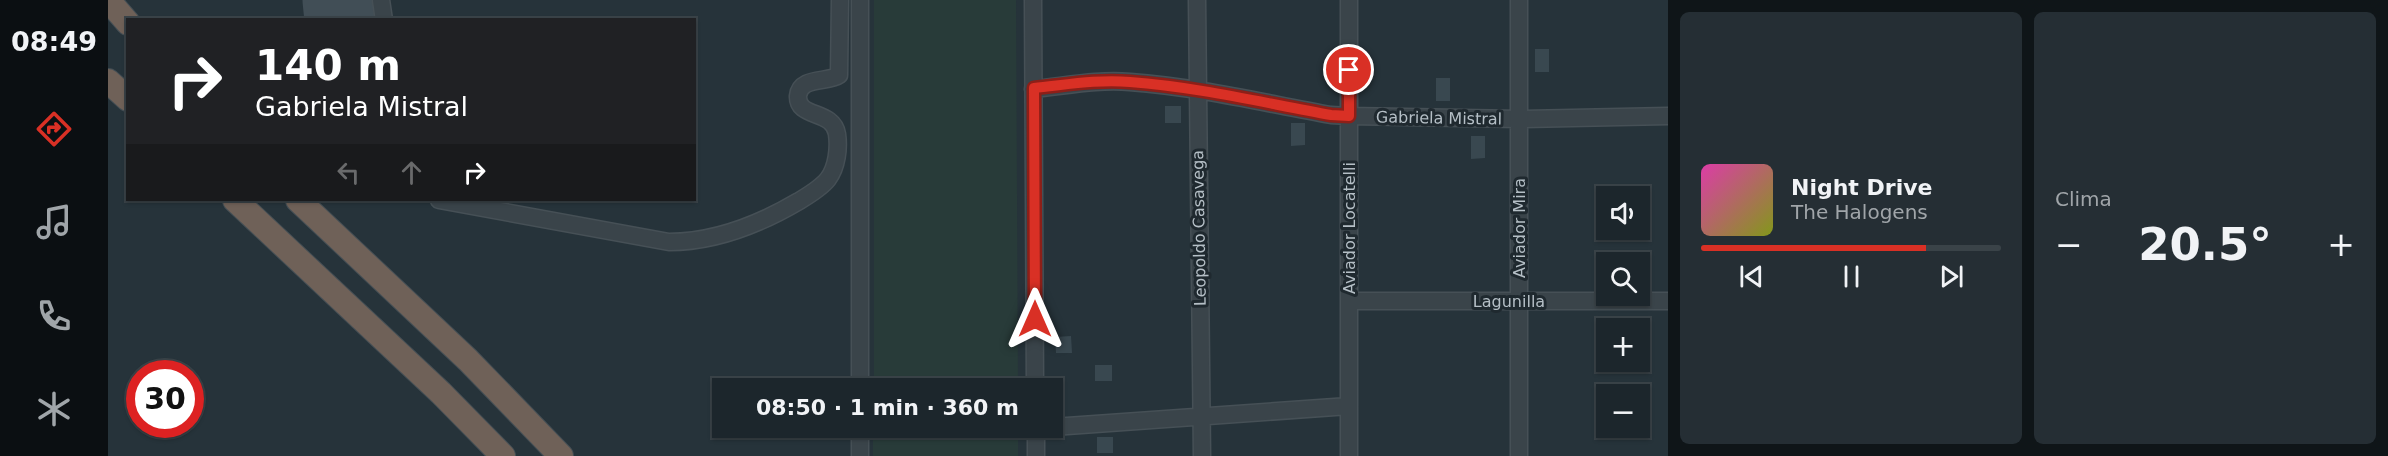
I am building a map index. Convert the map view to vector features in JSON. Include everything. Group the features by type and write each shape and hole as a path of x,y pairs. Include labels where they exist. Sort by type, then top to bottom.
{"highway":[{"path":"108,0 126,21"},
{"path":"108,22 126,38"},
{"path":"108,81 126,97"},
{"path":"108,97 126,113"},
{"path":"236,201 441,393 502,456"},
{"path":"299,201 468,360 561,456"}],"street":[{"path":"381,0 384,18"},
{"path":"444,201 669,242 689,242 739,229 781,212 822,185 834,167 837,133 834,125 826,117 806,111 798,98 804,85 839,75 840,0"},
{"path":"860,0 860,378"},
{"path":"1033,0 1035,378"},
{"name":"Leopoldo Casavega","path":"1197,0 1202,456"},
{"name":"Aviador Locatelli","path":"1349,0 1349,456"},
{"name":"Aviador Mira","path":"1519,0 1519,456"},
{"name":"Gabriela Mistral","path":"1034,88 1108,81 1129,82 1197,90 1331,115 1349,116 1519,119 1668,116"},
{"name":"Lagunilla","path":"1349,301 1668,301"},
{"path":"1063,426 1349,406"},
{"path":"860,438 860,456"},
{"path":"1036,456 1040,438"}],"green space":[{"path":"874,0 1016,0 1018,378 874,378"},
{"path":"873,438 1018,438 1018,456 873,456"}],"building":[{"path":"1535,49 1549,49 1549,72 1535,72"},
{"path":"1436,78 1450,78 1450,101 1436,101"},
{"path":"1165,106 1181,106 1181,123 1165,123"},
{"path":"1291,123 1305,123 1305,145 1291,146"},
{"path":"1471,136 1485,136 1485,158 1471,159"},
{"path":"1071,336 1072,353 1056,353 1055,337"},
{"path":"1095,365 1112,365 1112,381 1095,381"},
{"path":"1097,437 1113,437 1113,453 1097,453"}],"runway":[{"path":"340,0 342,18"}],"route":[{"path":"1035,319 1034,88 1108,81 1129,82 1197,90 1331,115 1349,116 1349,70"}]}
